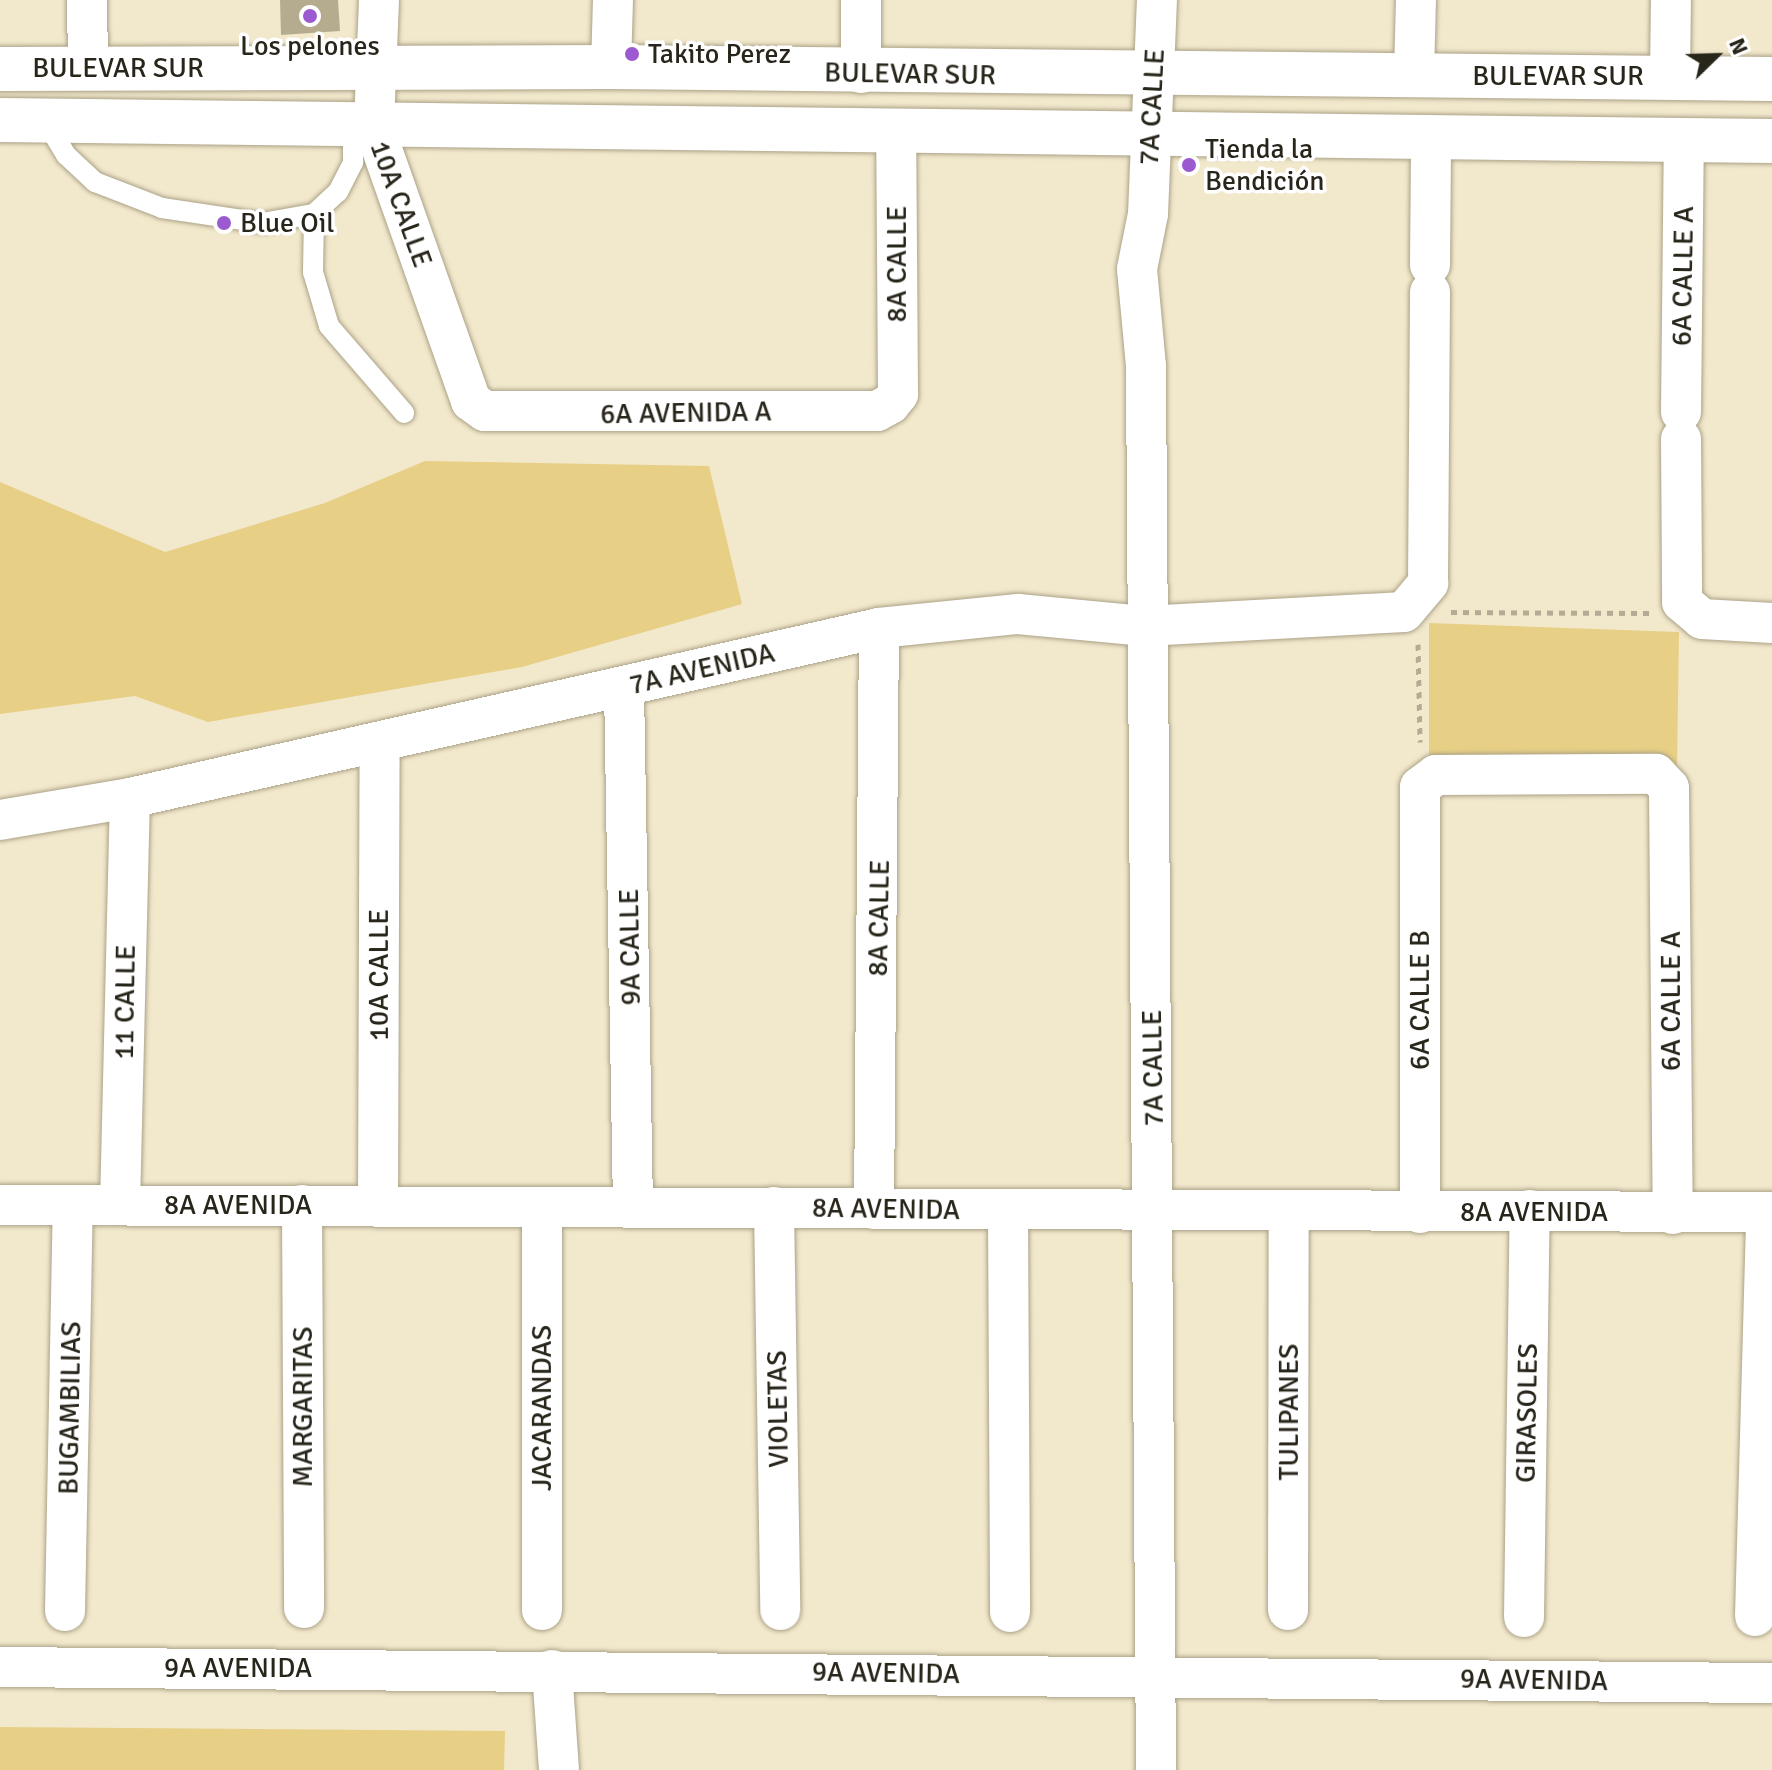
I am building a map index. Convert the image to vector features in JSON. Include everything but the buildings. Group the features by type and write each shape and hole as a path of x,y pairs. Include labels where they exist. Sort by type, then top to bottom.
{"main road":[{"name":"BULEVAR SUR","path":"0,69 611,67 1154,77 1414,75 1772,79"},
{"name":"BULEVAR SUR","path":"0,120 1148,137 1772,141"}],"street":[{"path":"87,0 88,67"},
{"name":"10A CALLE","path":"379,0 378,69 363,127 471,401"},
{"path":"611,67 613,0"},
{"path":"861,0 861,73"},
{"name":"7A CALLE","path":"1156,1770 1155,1210 1145,626 1146,366 1137,269 1148,214 1148,137 1157,0"},
{"path":"1414,75 1416,0"},
{"path":"1670,77 1671,0"},
{"name":"8A CALLE","path":"896,134 898,394"},
{"path":"1412,606 1428,583 1431,139"},
{"name":"6A CALLE A","path":"1684,141 1679,588 1689,612"},
{"name":"6A AVENIDA A","path":"471,401 502,415 877,411 898,394"},
{"name":"7A AVENIDA","path":"0,820 130,798 879,628 1018,614 1145,626 1394,614 1412,606"},
{"path":"1689,612 1702,619 1772,623"},
{"name":"8A CALLE","path":"874,1209 879,628"},
{"name":"9A CALLE","path":"624,687 633,1207"},
{"name":"10A CALLE","path":"378,1207 380,743"},
{"name":"6A CALLE A","path":"1420,787 1436,775 1656,774 1669,788 1673,1214"},
{"name":"6A CALLE B","path":"1420,787 1420,1213"},
{"name":"11 CALLE","path":"120,1205 130,798"},
{"name":"8A AVENIDA","path":"0,1205 774,1207 1289,1214 1530,1210 1673,1214 1769,1212"},
{"name":"BUGAMBILIAS","path":"65,1611 73,1205"},
{"name":"MARGARITAS","path":"302,1205 304,1608"},
{"name":"JACARANDAS","path":"542,1207 542,1610"},
{"name":"VIOLETAS","path":"774,1207 780,1610"},
{"name":"GIRASOLES","path":"1524,1617 1530,1210"},
{"path":"1008,1211 1010,1612"},
{"path":"1755,1616 1769,1212"},
{"name":"TULIPANES","path":"1288,1610 1289,1214"},
{"name":"9A AVENIDA","path":"0,1667 1772,1683"},
{"path":"552,1670 559,1770"}],"lane":[{"path":"45,120 66,155 95,182 162,208 262,223 314,214 338,192 353,162 363,127"},
{"path":"314,214 313,272 329,326 404,413"}],"path":[{"path":"1420,787 1418,638 1412,606 1689,612"}],"shaded area":[{"path":"425,461 709,466 742,604 522,667 208,722 135,696 0,714 0,482 165,552 325,503"},
{"path":"1429,623 1679,632 1677,768 1429,769"},
{"path":"0,1727 505,1731 504,1770 0,1770"}],"place":[{"name":"Los pelones","path":"310,16"},
{"name":"Takito Perez","path":"632,54"},
{"name":"Tienda la Bendición","path":"1189,165"},
{"name":"Blue Oil","path":"224,223"}]}
